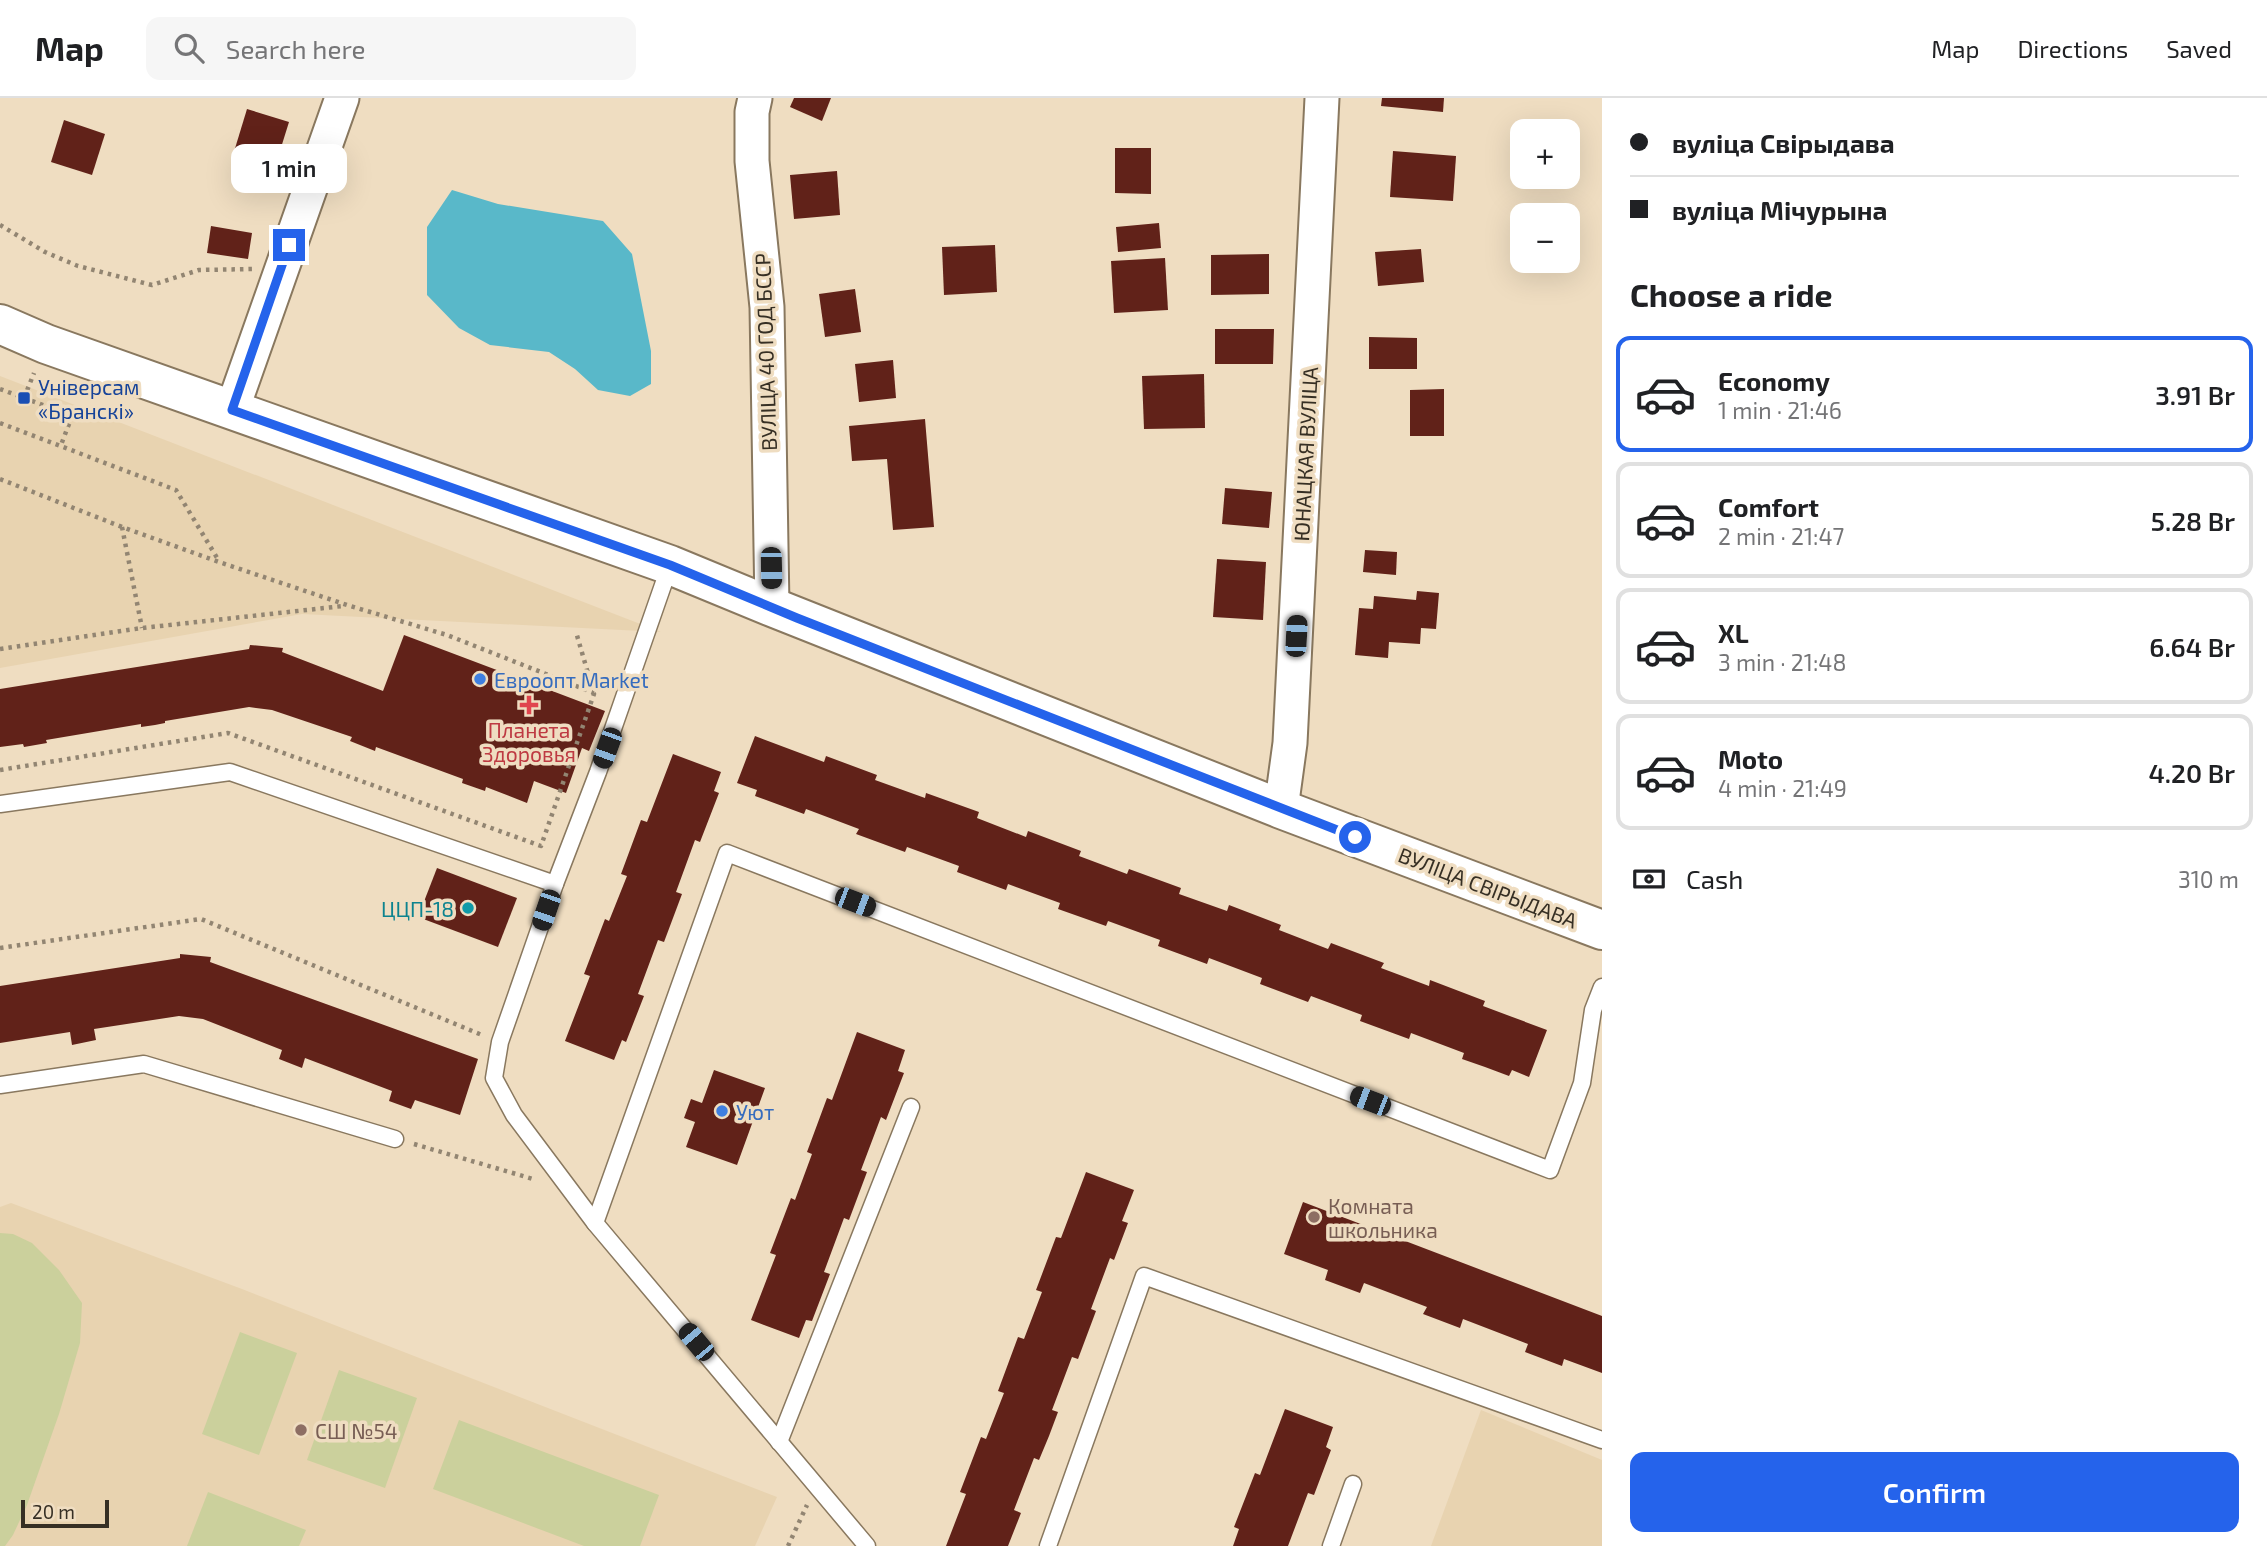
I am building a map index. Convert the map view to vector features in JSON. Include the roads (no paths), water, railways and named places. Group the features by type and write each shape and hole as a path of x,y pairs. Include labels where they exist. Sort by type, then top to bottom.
{"main road":[{"name":"ВУЛІЦА СВІРЫДАВА","path":"0,324 46,344 670,565 1281,809 1602,930"}],"street":[{"path":"232,410 341,98"},
{"name":"ВУЛІЦА 40 ГОД БССР","path":"755,98 752,112 752,161 767,307 772,607"},
{"name":"ЮНАЦКАЯ ВУЛІЦА","path":"1281,809 1290,743 1322,98"}],"lane":[{"path":"670,565 500,1042 494,1078 514,1115 595,1223 867,1546"},
{"path":"0,804 230,772 555,884"},
{"path":"595,1223 727,853 1550,1170 1582,1083 1593,1010 1602,987"},
{"path":"0,1085 144,1064 395,1139"},
{"path":"779,1442 911,1107"},
{"path":"1048,1546 1144,1276 1602,1440"},
{"path":"1331,1546 1353,1484"}],"water":[{"path":"452,190 498,204 603,221 632,254 651,351 651,384 630,396 598,390 575,369 549,352 490,345 459,328 427,295 427,227"}],"place":[{"name":"Універсам «Бранскі»","path":"24,398"},
{"name":"Евроопт Market","path":"480,679"},
{"name":"Планета Здоровья","path":"529,705"},
{"name":"ЦЦП-18","path":"468,908"},
{"name":"Уют","path":"722,1111"},
{"name":"Комната школьника","path":"1314,1217"},
{"name":"СШ №54","path":"301,1430"}]}
